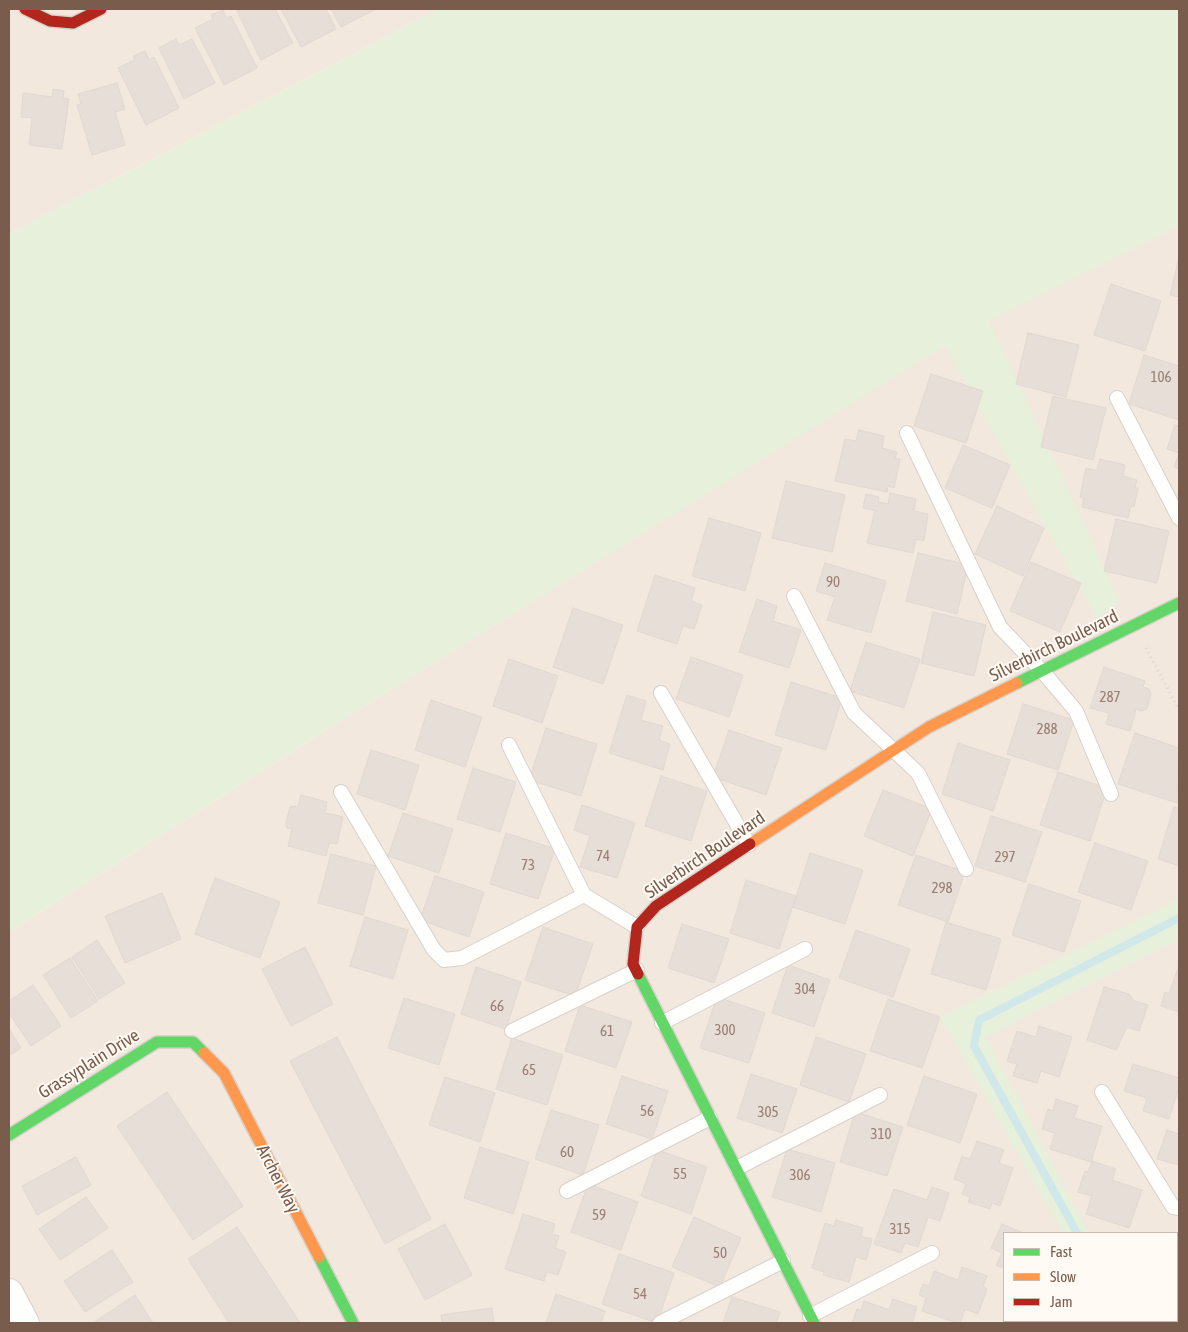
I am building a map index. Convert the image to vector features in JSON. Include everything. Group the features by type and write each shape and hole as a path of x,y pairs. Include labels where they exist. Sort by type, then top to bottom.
{"street":[{"path":"25,9 50,21 73,23 101,9"},
{"name":"Silverbirch Boulevard","path":"637,928 656,906 929,727 1179,603"},
{"path":"637,928 633,964 812,1319"},
{"name":"Grassyplain Drive","path":"9,1135 157,1042 193,1042"},
{"name":"Archer Way","path":"193,1042 224,1073 353,1323"},
{"path":"9,1293 25,1323"}],"lane":[{"path":"1117,398 1179,518"},
{"path":"907,433 1000,627 1043,672 1076,711 1111,794"},
{"path":"794,596 854,713 918,773 966,869"},
{"path":"661,693 749,846"},
{"path":"509,745 584,895 637,928"},
{"path":"341,792 434,950 444,960 462,958 584,895"},
{"path":"662,1022 805,949"},
{"path":"512,1031 637,970"},
{"path":"1102,1092 1173,1207 1179,1208"},
{"path":"737,1168 880,1095"},
{"path":"567,1191 710,1118"},
{"path":"812,1319 932,1252"},
{"path":"660,1323 783,1261"}],"path":[{"path":"1134,625 1179,710"}],"shaded area":[{"path":"9,9 439,9 9,234"},
{"path":"1179,225 1179,1323 9,1323 9,932 350,715 945,345 989,320"}],"green space":[{"path":"439,9 1179,9 1179,225 989,321 1120,601 1097,619 945,346 350,715 9,932 9,234"},
{"path":"1179,899 1179,939 986,1037 1088,1232 1062,1232 940,1017"}],"building":[{"path":"236,9 275,9 293,43 261,60"},
{"path":"281,9 326,9 336,29 301,47"},
{"path":"331,9 376,9 341,27"},
{"path":"223,10 227,18 231,16 257,68 224,85 195,28 213,19 211,15"},
{"path":"176,39 179,45 192,39 215,83 184,99 159,48"},
{"path":"145,51 149,60 154,57 179,108 146,125 118,68 135,60 133,56"},
{"path":"117,83 125,109 115,112 125,145 92,155 77,105 81,104 78,94"},
{"path":"53,89 64,91 63,98 69,99 62,149 29,145 32,118 21,117 23,93 52,97"},
{"path":"1179,257 1179,297 1170,295"},
{"path":"1111,284 1161,301 1145,351 1094,335"},
{"path":"1028,333 1079,345 1066,397 1016,384"},
{"path":"1144,355 1179,366 1179,420 1129,404"},
{"path":"931,374 983,391 966,443 914,426"},
{"path":"1053,396 1106,408 1093,460 1041,447"},
{"path":"1175,425 1179,426 1179,453 1167,449"},
{"path":"859,430 884,436 882,448 897,452 895,458 900,459 894,488 888,486 887,492 835,481 845,439 856,441"},
{"path":"963,445 1010,465 992,508 945,488"},
{"path":"1179,453 1179,469 1174,467"},
{"path":"1100,459 1125,465 1123,476 1137,480 1135,488 1138,488 1134,507 1131,506 1128,518 1082,507 1084,498 1080,497 1086,468 1097,471"},
{"path":"786,481 845,495 832,552 772,538"},
{"path":"890,493 916,499 914,511 928,514 924,541 916,539 913,553 867,543 875,511 863,508 866,494 879,497 878,502 888,504"},
{"path":"997,506 1044,528 1023,576 975,554"},
{"path":"709,518 761,533 745,591 692,576"},
{"path":"1116,519 1169,531 1157,583 1104,571"},
{"path":"918,553 968,565 957,614 906,601"},
{"path":"1031,562 1081,583 1060,632 1010,611"},
{"path":"825,563 886,581 871,633 827,620 835,597 816,591"},
{"path":"655,575 695,588 691,601 702,605 694,629 683,626 677,644 637,631"},
{"path":"757,599 777,606 773,621 801,630 789,668 739,652"},
{"path":"573,608 623,625 603,684 553,667"},
{"path":"933,612 986,625 974,676 921,663"},
{"path":"866,642 920,659 904,708 850,691"},
{"path":"691,657 743,675 729,717 676,699"},
{"path":"509,659 558,676 542,723 493,706"},
{"path":"1104,667 1145,681 1143,687 1149,689 1151,694 1147,709 1141,711 1136,709 1130,731 1106,724 1109,713 1090,708"},
{"path":"791,682 842,698 826,750 775,735"},
{"path":"627,695 646,701 641,720 663,726 659,740 670,744 663,770 609,753"},
{"path":"431,700 482,717 465,767 415,750"},
{"path":"1023,704 1074,720 1058,770 1007,754"},
{"path":"546,728 597,744 581,796 529,780"},
{"path":"729,730 782,748 766,795 713,777"},
{"path":"1135,733 1179,748 1177,803 1118,784"},
{"path":"958,743 1010,760 993,811 942,794"},
{"path":"371,750 419,765 405,810 357,794"},
{"path":"473,768 516,782 500,832 457,819"},
{"path":"1058,772 1107,788 1090,841 1040,825"},
{"path":"661,776 707,791 691,841 645,826"},
{"path":"883,790 932,809 913,856 864,836"},
{"path":"301,795 327,802 325,813 343,817 337,844 329,843 326,856 288,846 292,829 287,828 286,823 290,807 298,806"},
{"path":"582,805 635,823 617,878 580,867 590,836 574,830"},
{"path":"1174,807 1179,808 1179,866 1158,859"},
{"path":"403,813 453,829 439,873 388,856"},
{"path":"991,816 1042,832 1025,882 975,866"},
{"path":"506,833 555,849 538,899 490,884"},
{"path":"1095,843 1148,861 1131,910 1078,892"},
{"path":"810,853 863,870 845,924 793,907"},
{"path":"331,854 376,866 363,915 318,903"},
{"path":"916,855 965,872 948,922 898,905"},
{"path":"435,876 484,892 469,937 420,920"},
{"path":"215,878 280,902 260,958 195,934"},
{"path":"746,880 796,896 779,949 730,933"},
{"path":"1029,884 1081,901 1064,952 1012,935"},
{"path":"162,893 181,939 125,963 105,916"},
{"path":"365,917 408,930 393,979 350,966"},
{"path":"946,922 1001,939 986,990 931,974"},
{"path":"682,924 729,939 714,983 668,968"},
{"path":"543,927 593,944 575,996 525,980"},
{"path":"856,930 910,949 893,997 839,978"},
{"path":"97,940 125,983 99,999 72,957"},
{"path":"305,947 333,1004 291,1026 262,969"},
{"path":"70,958 98,1001 71,1018 43,975"},
{"path":"788,965 830,980 814,1027 772,1013"},
{"path":"1179,965 1179,1012 1161,1006 1165,992 1169,994"},
{"path":"476,967 521,982 506,1029 461,1014"},
{"path":"33,985 61,1026 31,1046 9,1013 9,1001"},
{"path":"1104,987 1129,994 1134,1001 1148,1005 1139,1031 1127,1027 1116,1050 1087,1040"},
{"path":"717,997 765,1013 749,1063 700,1048"},
{"path":"404,998 455,1014 439,1065 388,1048"},
{"path":"888,999 940,1017 922,1068 870,1051"},
{"path":"580,1005 632,1022 616,1068 565,1051"},
{"path":"1039,1026 1072,1037 1059,1077 1041,1071 1037,1083 1013,1076 1017,1064 1007,1061 1017,1031 1036,1037"},
{"path":"9,1029 21,1048 9,1056"},
{"path":"337,1037 431,1219 385,1244 290,1061"},
{"path":"816,1037 866,1054 849,1102 800,1085"},
{"path":"512,1038 563,1055 547,1105 496,1089"},
{"path":"1133,1064 1179,1078 1179,1087 1169,1119 1143,1111 1147,1098 1124,1091"},
{"path":"751,1074 797,1089 782,1133 737,1118"},
{"path":"622,1076 668,1091 652,1139 606,1124"},
{"path":"924,1076 977,1094 960,1143 907,1125"},
{"path":"445,1077 495,1093 480,1142 429,1125"},
{"path":"167,1092 243,1206 193,1240 117,1126"},
{"path":"1056,1099 1078,1106 1074,1118 1102,1126 1091,1162 1050,1149 1055,1133 1042,1129 1048,1109 1053,1111"},
{"path":"551,1110 599,1125 583,1175 535,1159"},
{"path":"855,1112 903,1127 887,1176 840,1162"},
{"path":"1167,1130 1179,1134 1179,1165 1157,1159"},
{"path":"977,1141 1004,1150 999,1163 1013,1168 1000,1206 992,1203 990,1209 968,1202 970,1197 962,1194 966,1184 954,1179 962,1156 970,1159"},
{"path":"480,1147 529,1162 513,1214 464,1198"},
{"path":"787,1149 835,1163 821,1212 772,1197"},
{"path":"657,1150 707,1167 691,1214 641,1196"},
{"path":"76,1157 91,1185 37,1215 22,1186"},
{"path":"1092,1161 1116,1169 1112,1180 1142,1190 1129,1228 1086,1214 1092,1196 1078,1192 1085,1171 1088,1172"},
{"path":"588,1184 638,1202 621,1250 571,1232"},
{"path":"932,1187 949,1193 940,1221 928,1217 918,1247 905,1243 901,1253 874,1244 894,1189 927,1200"},
{"path":"86,1197 108,1228 60,1260 39,1229"},
{"path":"523,1214 555,1224 552,1234 559,1236 555,1248 566,1252 558,1275 547,1272 544,1281 505,1269"},
{"path":"694,1217 741,1238 720,1287 672,1267"},
{"path":"836,1220 863,1228 861,1236 872,1239 866,1260 856,1257 849,1282 823,1275 824,1272 812,1268 825,1223 834,1226"},
{"path":"445,1224 472,1275 425,1300 398,1249"},
{"path":"1002,1224 1021,1232 1003,1232 1003,1268 996,1265 1002,1253 991,1248"},
{"path":"237,1227 300,1323 229,1323 188,1259"},
{"path":"112,1250 133,1282 85,1312 64,1281"},
{"path":"619,1254 674,1273 657,1323 602,1304"},
{"path":"962,1267 987,1276 983,1286 987,1289 978,1314 965,1309 960,1323 957,1323 922,1311 926,1298 919,1295 923,1284 929,1286 934,1271 958,1280"},
{"path":"1178,1272 1179,1273 1178,1318"},
{"path":"556,1294 605,1311 601,1323 546,1323"},
{"path":"135,1295 153,1323 93,1323"},
{"path":"732,1297 780,1312 776,1323 723,1323"},
{"path":"893,1299 917,1307 912,1323 852,1323 857,1309 861,1310 864,1301 889,1310"},
{"path":"492,1308 494,1323 442,1323 441,1315"},
{"path":"1080,1322 1140,1322 1139,1323"}],"waterway":[{"path":"1076,1232 974,1046 979,1020 1179,918"}],"traffic: fast":[{"path":"1017,683 1179,603"},
{"path":"638,974 814,1323"},
{"path":"9,1135 157,1042 193,1042 204,1053"},
{"path":"319,1257 353,1323"}],"traffic: slow":[{"path":"750,844 929,727 1017,683"},
{"path":"204,1053 224,1073 319,1257"}],"traffic: jam":[{"path":"25,9 50,21 73,23 101,9"},
{"path":"638,974 633,964 637,927 656,906 750,844"}]}
